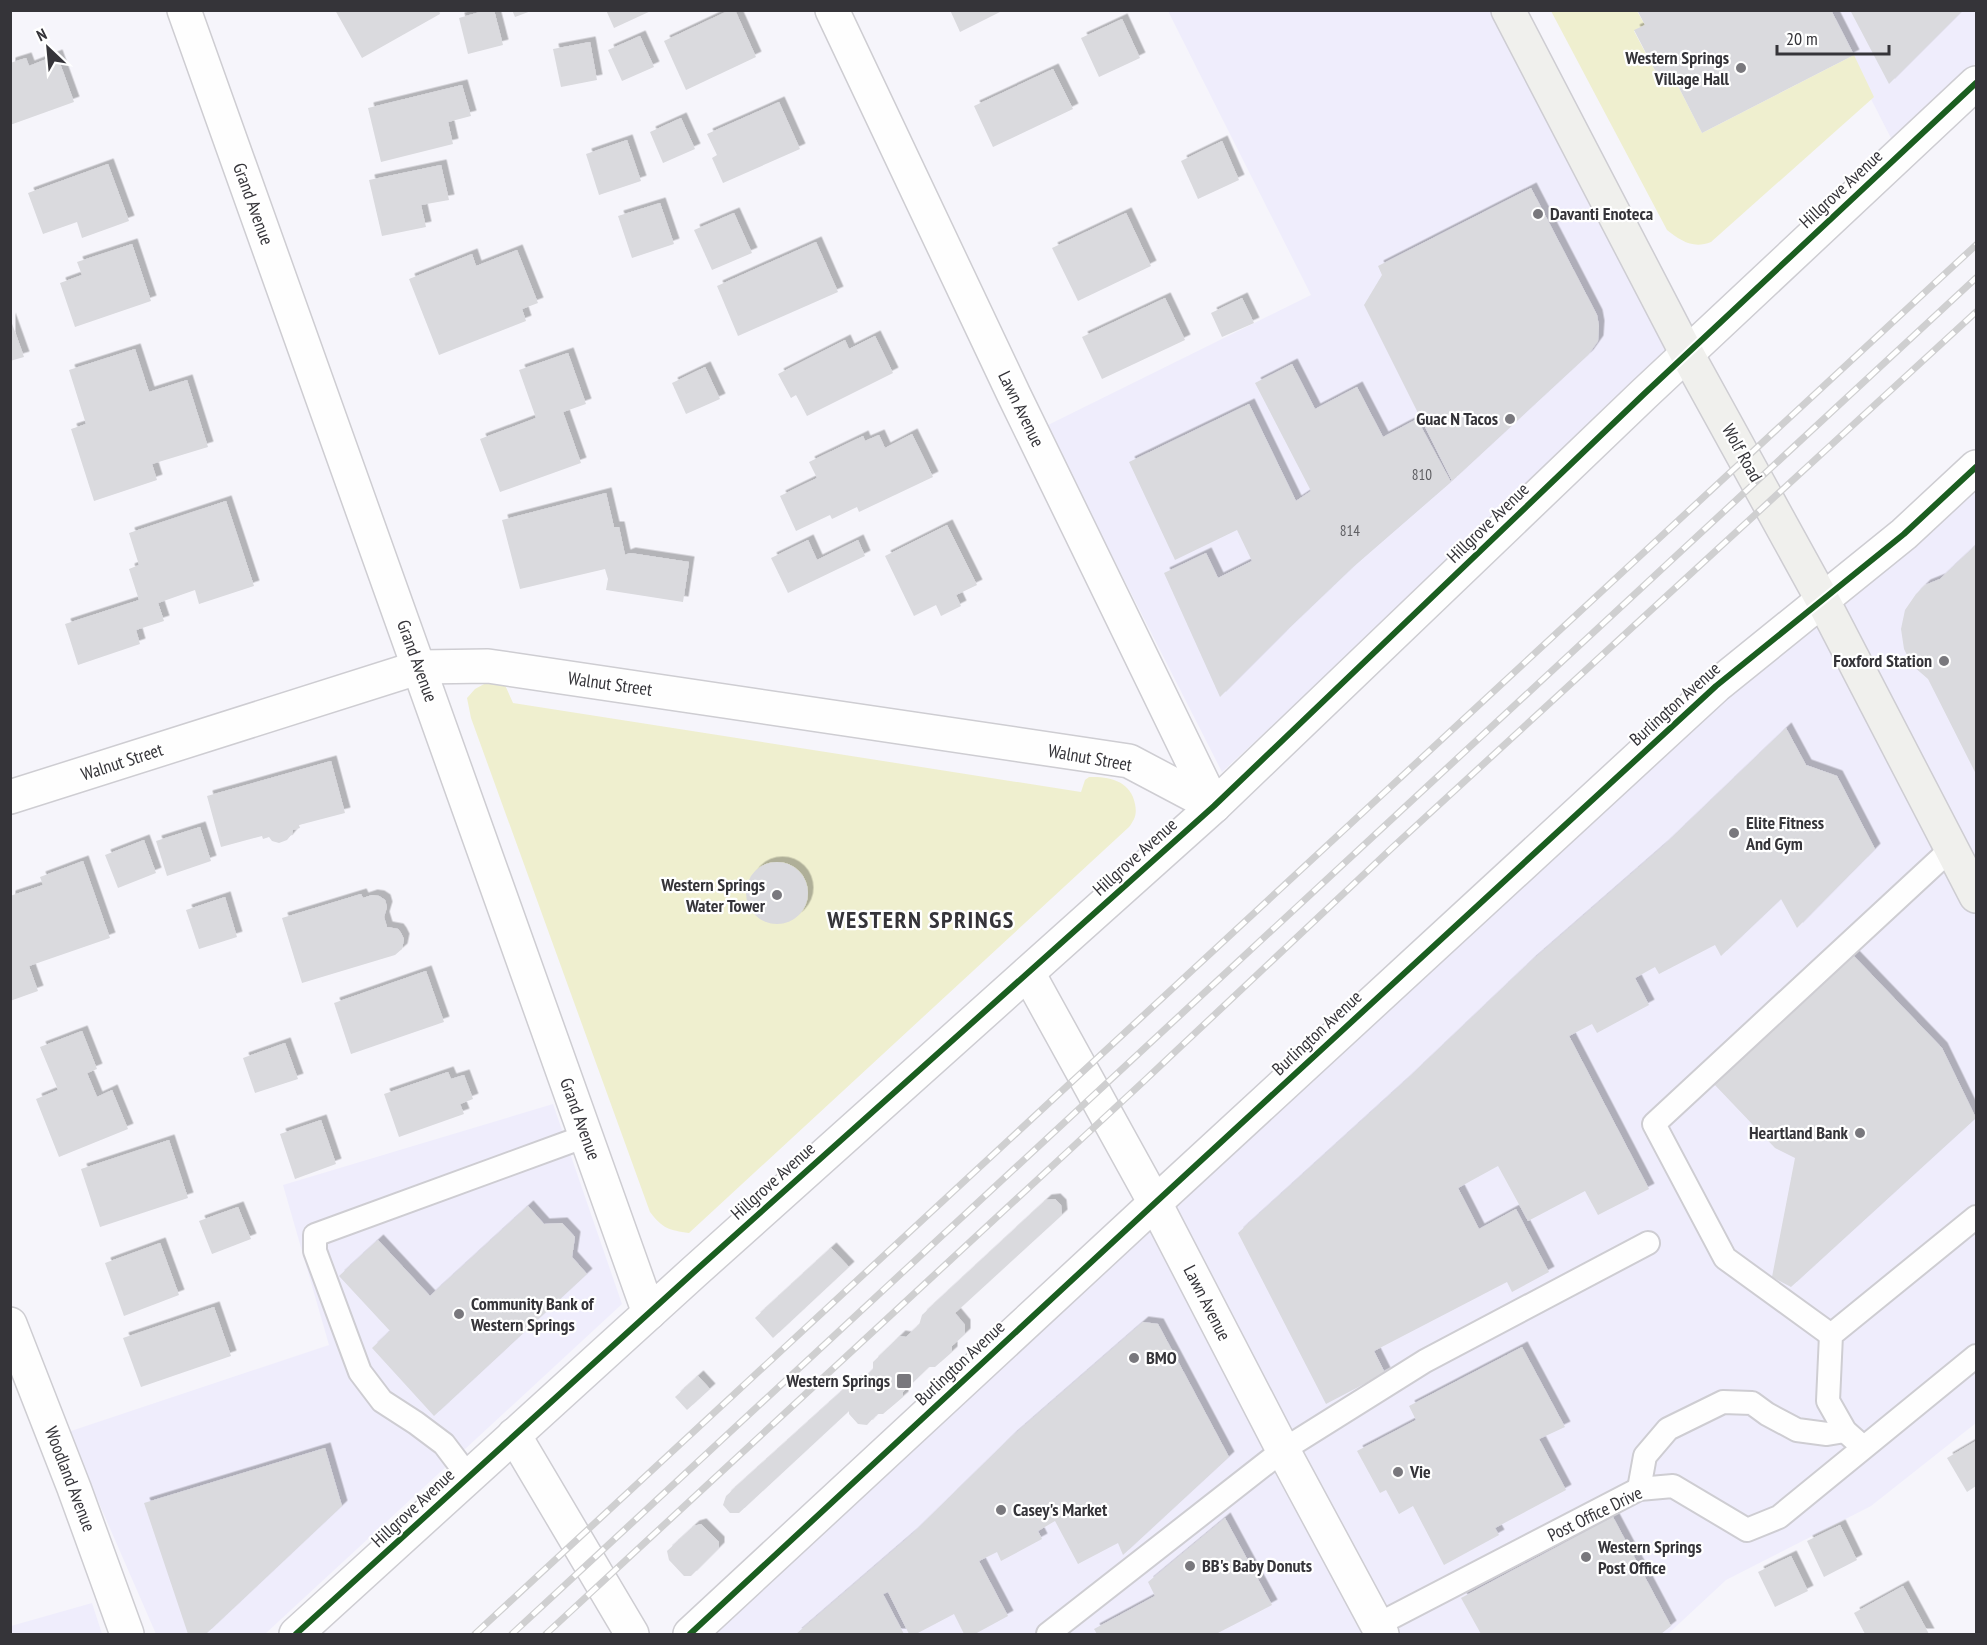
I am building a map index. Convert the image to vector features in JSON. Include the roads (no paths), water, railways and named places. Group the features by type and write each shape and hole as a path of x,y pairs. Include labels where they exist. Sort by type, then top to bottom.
{"main road":[{"name":"Wolf Road","path":"1508,10 1687,354 1822,600 1977,896"}],"street":[{"name":"Grand Avenue","path":"184,10 649,1313"},
{"name":"Lawn Avenue","path":"832,10 1004,375 1214,806"},
{"name":"Hillgrove Avenue","path":"296,1635 649,1313 1214,806 1687,354 1977,83"},
{"name":"Burlington Avenue","path":"690,1635 1716,686 1904,534 1977,467"},
{"name":"Walnut Street","path":"10,798 420,667 488,666 1129,762 1214,806"},
{"name":"Lawn Avenue","path":"1028,973 1155,1203 1379,1630"},
{"name":"Woodland Avenue","path":"10,1324 74,1488 127,1635"},
{"path":"514,1435 632,1635"}],"lane":[{"path":"1832,1335 1725,1258 1654,1124 1952,848"},
{"path":"469,1477 444,1444 382,1401 360,1372 315,1251 315,1235 586,1136"},
{"path":"1863,1447 1845,1431 1828,1401 1832,1335 1977,1217"},
{"path":"1048,1635 1283,1450 1425,1361 1648,1243"},
{"name":"Post Office Drive","path":"1379,1630 1639,1489 1673,1486 1747,1530 1779,1517 1977,1356"},
{"path":"1639,1489 1644,1456 1668,1429 1722,1402 1752,1403 1797,1430 1827,1434 1845,1431"}],"railway":[{"path":"475,1634 1976,245"},
{"path":"512,1634 1976,278"},
{"path":"546,1634 1143,1082 1393,847 1976,312"}],"place":[{"name":"Western Springs Village Hall","path":"1741,68"},
{"name":"Davanti Enoteca","path":"1538,214"},
{"name":"Guac N Tacos","path":"1510,419"},
{"name":"Foxford Station","path":"1944,661"},
{"name":"Elite Fitness And Gym","path":"1734,833"},
{"name":"Western Springs Water Tower","path":"777,895"},
{"name":"Heartland Bank","path":"1860,1133"},
{"name":"Community Bank of Western Springs","path":"459,1314"},
{"name":"BMO","path":"1134,1358"},
{"name":"Western Springs","path":"904,1381"},
{"name":"Vie","path":"1398,1472"},
{"name":"Casey's Market","path":"1001,1510"},
{"name":"Western Springs Post Office","path":"1586,1557"},
{"name":"BB's Baby Donuts","path":"1190,1566"}],"district":[{"name":"WESTERN SPRINGS","path":"921,920"}]}
